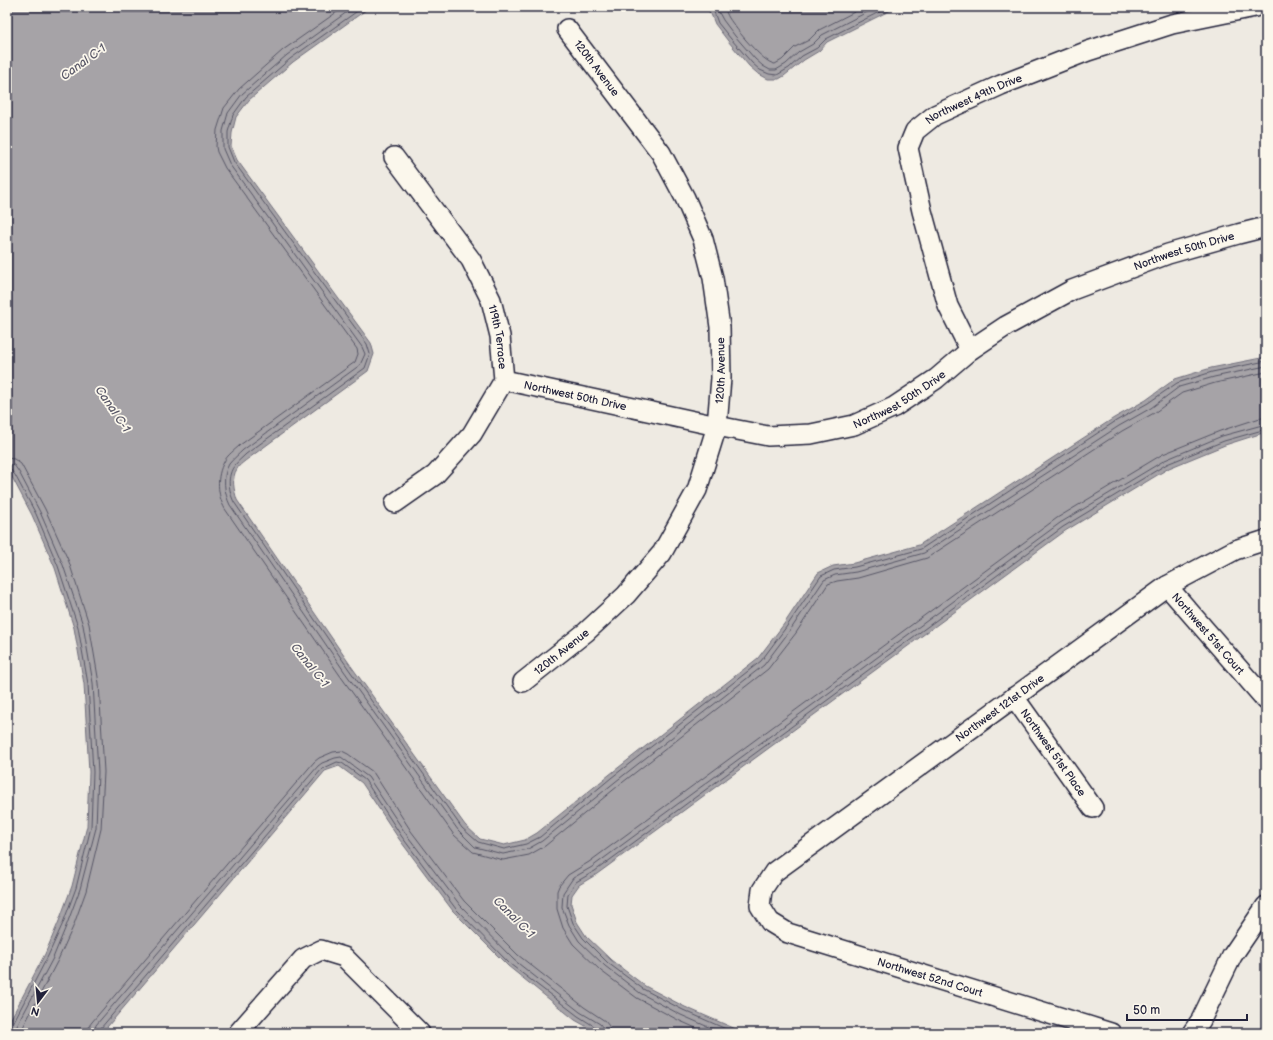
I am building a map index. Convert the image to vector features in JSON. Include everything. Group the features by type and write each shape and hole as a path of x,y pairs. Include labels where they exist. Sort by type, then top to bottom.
{"street":[{"name":"Northwest 49th Drive","path":"970,350 948,306 922,211 908,148 915,131 935,115 1001,85 1088,51 1172,24 1255,7"},
{"name":"120th Avenue","path":"523,682 586,632 626,595 662,552 697,490 716,426 721,378 720,327 713,278 703,239 685,198 661,153 567,29"},
{"name":"119th Terrace","path":"394,157 471,260 491,300 500,336 504,380 472,434 435,475 395,503"},
{"name":"Northwest 50th Drive","path":"504,380 768,436 811,434 854,425 894,407 936,378 970,350 1006,326 1072,290 1168,254 1266,227"},
{"name":"Northwest 121st Drive","path":"760,906 762,890 774,872 1167,586 1235,550 1266,540"},
{"name":"Northwest 51st Court","path":"1167,586 1266,700"},
{"name":"Northwest 51st Place","path":"1014,697 1093,808"},
{"name":"Northwest 52nd Court","path":"760,906 770,922 788,933 1110,1033"},
{"path":"1192,1033 1201,1020 1232,956 1266,906"},
{"path":"238,1033 303,959 321,950 344,957 420,1033"}],"water":[{"name":"Canal C-1","path":"7,7 370,7 293,62 249,100 236,117 232,133 231,146 237,160 371,343 374,354 368,371 241,465 237,469 234,476 234,488 237,500 351,666 465,825 480,839 504,845 525,840 537,833 758,658 784,624 818,573 833,566 854,563 919,545 1114,418 1146,400 1175,379 1211,368 1266,357 1266,432 1225,445 1169,468 1065,531 597,874 579,885 572,895 571,904 577,922 586,936 611,960 645,986 685,1007 745,1033 598,1033 575,1020 508,966 453,911 399,839 362,783 339,766 325,771 102,1033 7,1033 7,1026 45,954 72,886 87,826 89,772 84,684 74,628 55,568 32,515 7,470"},
{"path":"704,7 897,7 827,42 819,51 804,60 779,79 768,79 757,73 749,66 715,24 711,14"}]}
